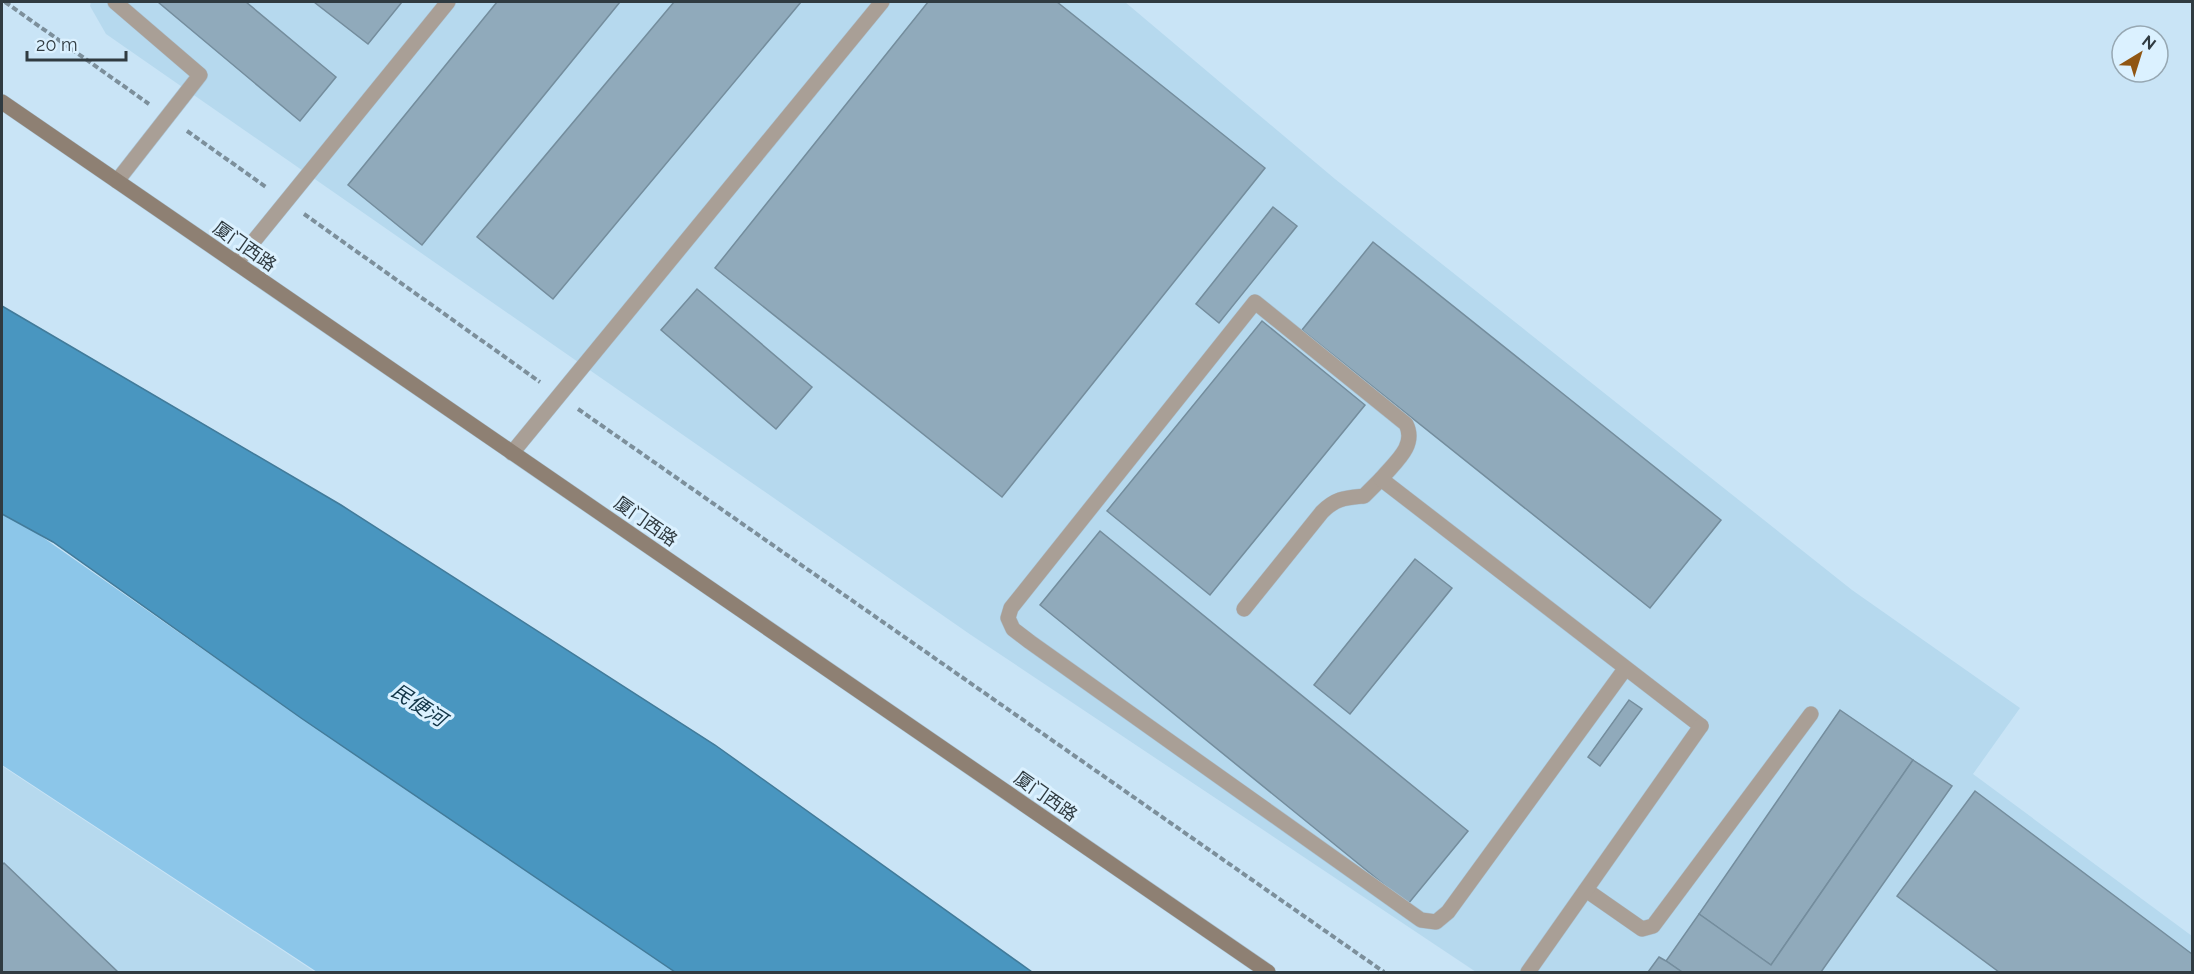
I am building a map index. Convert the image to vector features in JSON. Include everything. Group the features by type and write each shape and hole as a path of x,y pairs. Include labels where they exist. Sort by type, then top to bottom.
{"street":[{"path":"115,2 200,75 117,181"},
{"path":"236,263 448,2"},
{"path":"513,453 882,2"},
{"name":"厦门西路","path":"2,102 1268,972"},
{"path":"1244,609 1332,501 1343,497 1364,496 1410,444 1411,434 1406,424 1255,302 1011,608 1008,618 1013,628 1421,920 1436,922 1448,912 1625,669"},
{"path":"1381,479 1701,726 1528,972"},
{"path":"1586,890 1642,929 1653,926 1811,714"}],"path":[{"path":"5,2 559,396 1384,972"}],"shaded area":[{"path":"91,2 1125,2 1335,179 1852,590 2020,708 1973,774 2192,936 2192,972 1476,972 971,635 106,34 90,6"},
{"path":"2,514 38,534 301,718 675,972 317,972 2,765"},
{"path":"2,766 315,972 2,972"}],"water":[{"name":"民便河","path":"2,306 341,505 715,745 1032,972 675,972 301,718 53,542 2,514"}],"building":[{"path":"158,2 246,2 336,77 300,121"},
{"path":"314,2 402,2 368,44"},
{"path":"497,2 620,2 422,245 348,185"},
{"path":"674,2 801,2 553,299 477,237"},
{"path":"928,2 1057,2 1265,168 1002,497 715,268"},
{"path":"1273,207 1297,226 1219,323 1196,304"},
{"path":"1373,242 1721,520 1650,608 1302,330"},
{"path":"697,289 812,387 776,429 661,330"},
{"path":"1262,321 1365,405 1210,595 1107,511"},
{"path":"1100,531 1468,831 1408,904 1040,605"},
{"path":"1415,559 1452,588 1350,714 1314,685"},
{"path":"1629,700 1642,709 1600,766 1588,757"},
{"path":"1840,710 1913,760 1771,965 1699,914"},
{"path":"1913,760 1952,786 1821,972 1682,972 1666,961 1699,914 1771,965"},
{"path":"1975,791 2192,954 2192,972 1999,972 1897,896"},
{"path":"4,863 118,972 2,972 2,865"},
{"path":"1659,957 1666,961 1682,972 1648,972"}]}
